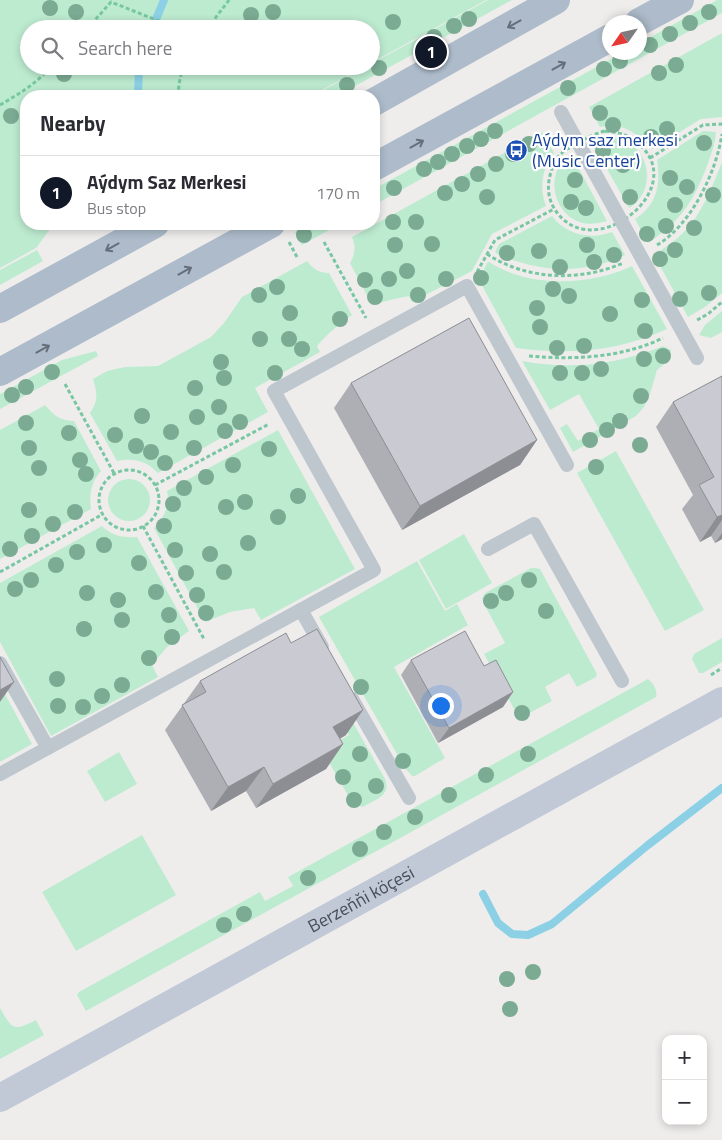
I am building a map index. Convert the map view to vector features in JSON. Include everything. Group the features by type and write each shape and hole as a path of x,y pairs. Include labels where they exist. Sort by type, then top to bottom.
{"main road":[{"path":"380,99 556,0"},
{"path":"647,17 680,0"},
{"path":"380,164 602,42"},
{"path":"0,309 144,230"},
{"path":"0,372 260,230"}],"street":[{"name":"Berzeňňi köçesi","path":"0,1098 722,701"}],"lane":[{"path":"561,112 697,358"},
{"path":"0,774 374,570 274,391 467,286 567,466"},
{"path":"488,549 534,524 622,681"},
{"path":"301,610 330,661"},
{"path":"0,663 48,748"},
{"path":"345,687 409,798"}],"path":[{"path":"214,20 229,0"},
{"path":"95,20 111,2 156,20"},
{"path":"24,90 42,75"},
{"path":"178,90 181,75"},
{"path":"0,105 20,93"},
{"path":"650,158 703,125 722,124"},
{"path":"605,131 619,132 633,138 650,158 654,172 652,186 647,198 638,210 608,227 596,230 582,230 567,223 557,215 550,202 547,188 555,162 562,153 593,134 605,131"},
{"path":"467,286 475,276 495,240 554,209"},
{"path":"324,242 376,336"},
{"path":"508,360 518,354 549,358 574,358 632,350 652,344 681,330 708,314 722,302"},
{"path":"66,384 114,473"},
{"path":"155,485 287,414"},
{"path":"126,470 137,471 148,476 155,485 158,508 152,519 143,526 132,530 120,529 110,523 103,514 99,503 100,491 114,473 126,470"},
{"path":"0,572 103,514"},
{"path":"143,526 214,657"}],"green space":[{"path":"0,0 486,0 380,58 380,20 20,20 20,75 350,75 322,90 20,90 20,230 50,230 36,248 0,268"},
{"path":"488,0 512,0 380,72 380,59"},
{"path":"717,0 722,0 722,13 647,54 647,39"},
{"path":"722,33 722,117 701,119 652,149 629,130 616,126 600,127 589,107"},
{"path":"609,60 637,60 380,202 380,186"},
{"path":"351,75 375,75 348,90 324,90"},
{"path":"703,131 716,132 710,158 697,190 685,210 669,227 648,243 635,219 653,201 656,193 658,186 657,160"},
{"path":"542,132 554,153 547,165 543,178 542,185 546,206 492,234 472,271 412,302 409,296 372,305 350,263 354,250 352,237 365,230 380,230 380,222"},
{"path":"607,137 629,143 637,150 646,166 646,185 637,202 629,208 592,142"},
{"path":"571,154 607,221 592,224 583,223 573,219 559,203 555,192 557,171 562,162"},
{"path":"722,162 722,293 705,307 688,317 654,255 669,245 690,226 706,200"},
{"path":"552,216 564,228 579,234 596,236 612,232 625,255 584,268 557,269 544,268 507,259 495,252 499,244"},
{"path":"299,230 329,230 302,245 295,232"},
{"path":"37,250 43,261 0,285 0,270"},
{"path":"307,261 316,270 329,273 352,315 333,329 317,346 320,352 255,388 268,412 158,473 139,461 117,461 90,413 95,404 96,396 93,379 107,371 125,367 158,366 211,337 224,323 242,297"},
{"path":"489,262 522,276 560,281 598,277 632,266 667,329 630,343 593,350 555,351 516,348 479,280"},
{"path":"722,311 722,332 711,338 699,335 705,325"},
{"path":"663,346 671,350 668,361 657,370 644,407 636,416 573,452 560,428 567,424 578,441 599,429 579,394 550,410 522,361 559,365 594,364 628,358"},
{"path":"96,351 98,356 0,409 0,394 62,360"},
{"path":"45,405 58,417 74,421 101,471 91,489 91,509 0,559 0,430"},
{"path":"278,430 355,569 261,620 254,608 230,612 205,622 154,528 161,520 165,511 168,502 167,491"},
{"path":"616,451 704,610 665,631 577,473"},
{"path":"133,479 141,482 147,488 150,500 147,512 141,518 125,521 117,518 111,512 108,496 111,488 117,482"},
{"path":"102,526 118,536 137,537 189,631 167,647 152,665 158,677 51,736 0,642 0,583"},
{"path":"464,534 492,583 446,609 419,560"},
{"path":"417,561 445,611 457,604 468,625 394,667 445,758 412,776 405,768 319,617"},
{"path":"531,568 540,569 597,674 596,677 577,687 569,673 545,687 552,701 520,718 484,654 505,643 482,598 485,593"},
{"path":"722,638 722,662 703,673 699,673 692,659 694,654"},
{"path":"308,643 385,779 386,789 384,793 363,807 353,804 322,750 349,735 301,651"},
{"path":"648,679 655,687 656,697 86,1011 77,995 79,992 260,892 265,901 293,886 288,877"},
{"path":"0,685 32,744 0,762"},
{"path":"119,752 137,784 105,802 87,771"},
{"path":"142,835 176,895 76,951 42,892"},
{"path":"0,1008 7,1020 14,1026 22,1026 36,1020 44,1035 0,1059"}],"building":[{"path":"469,318 537,440 420,506 351,383"},
{"path":"722,376 722,515 717,517 699,485 714,477 673,402"},
{"path":"317,629 363,710 333,727 343,744 273,784 264,767 228,787 182,705 206,692 200,681 286,633 291,643"},
{"path":"465,631 484,666 496,660 513,692 449,728 411,660"},
{"path":"0,657 14,682 0,690"}],"waterway":[{"path":"156,20 164,0"},
{"path":"138,90 139,75"},
{"path":"483,894 498,923 512,934 528,935 552,924 648,845 722,788"}],"place":[{"name":"Aýdym Saz Merkesi","path":"431,52"},
{"name":"Aýdym saz merkesi (Music Center)","path":"516,150"}]}
